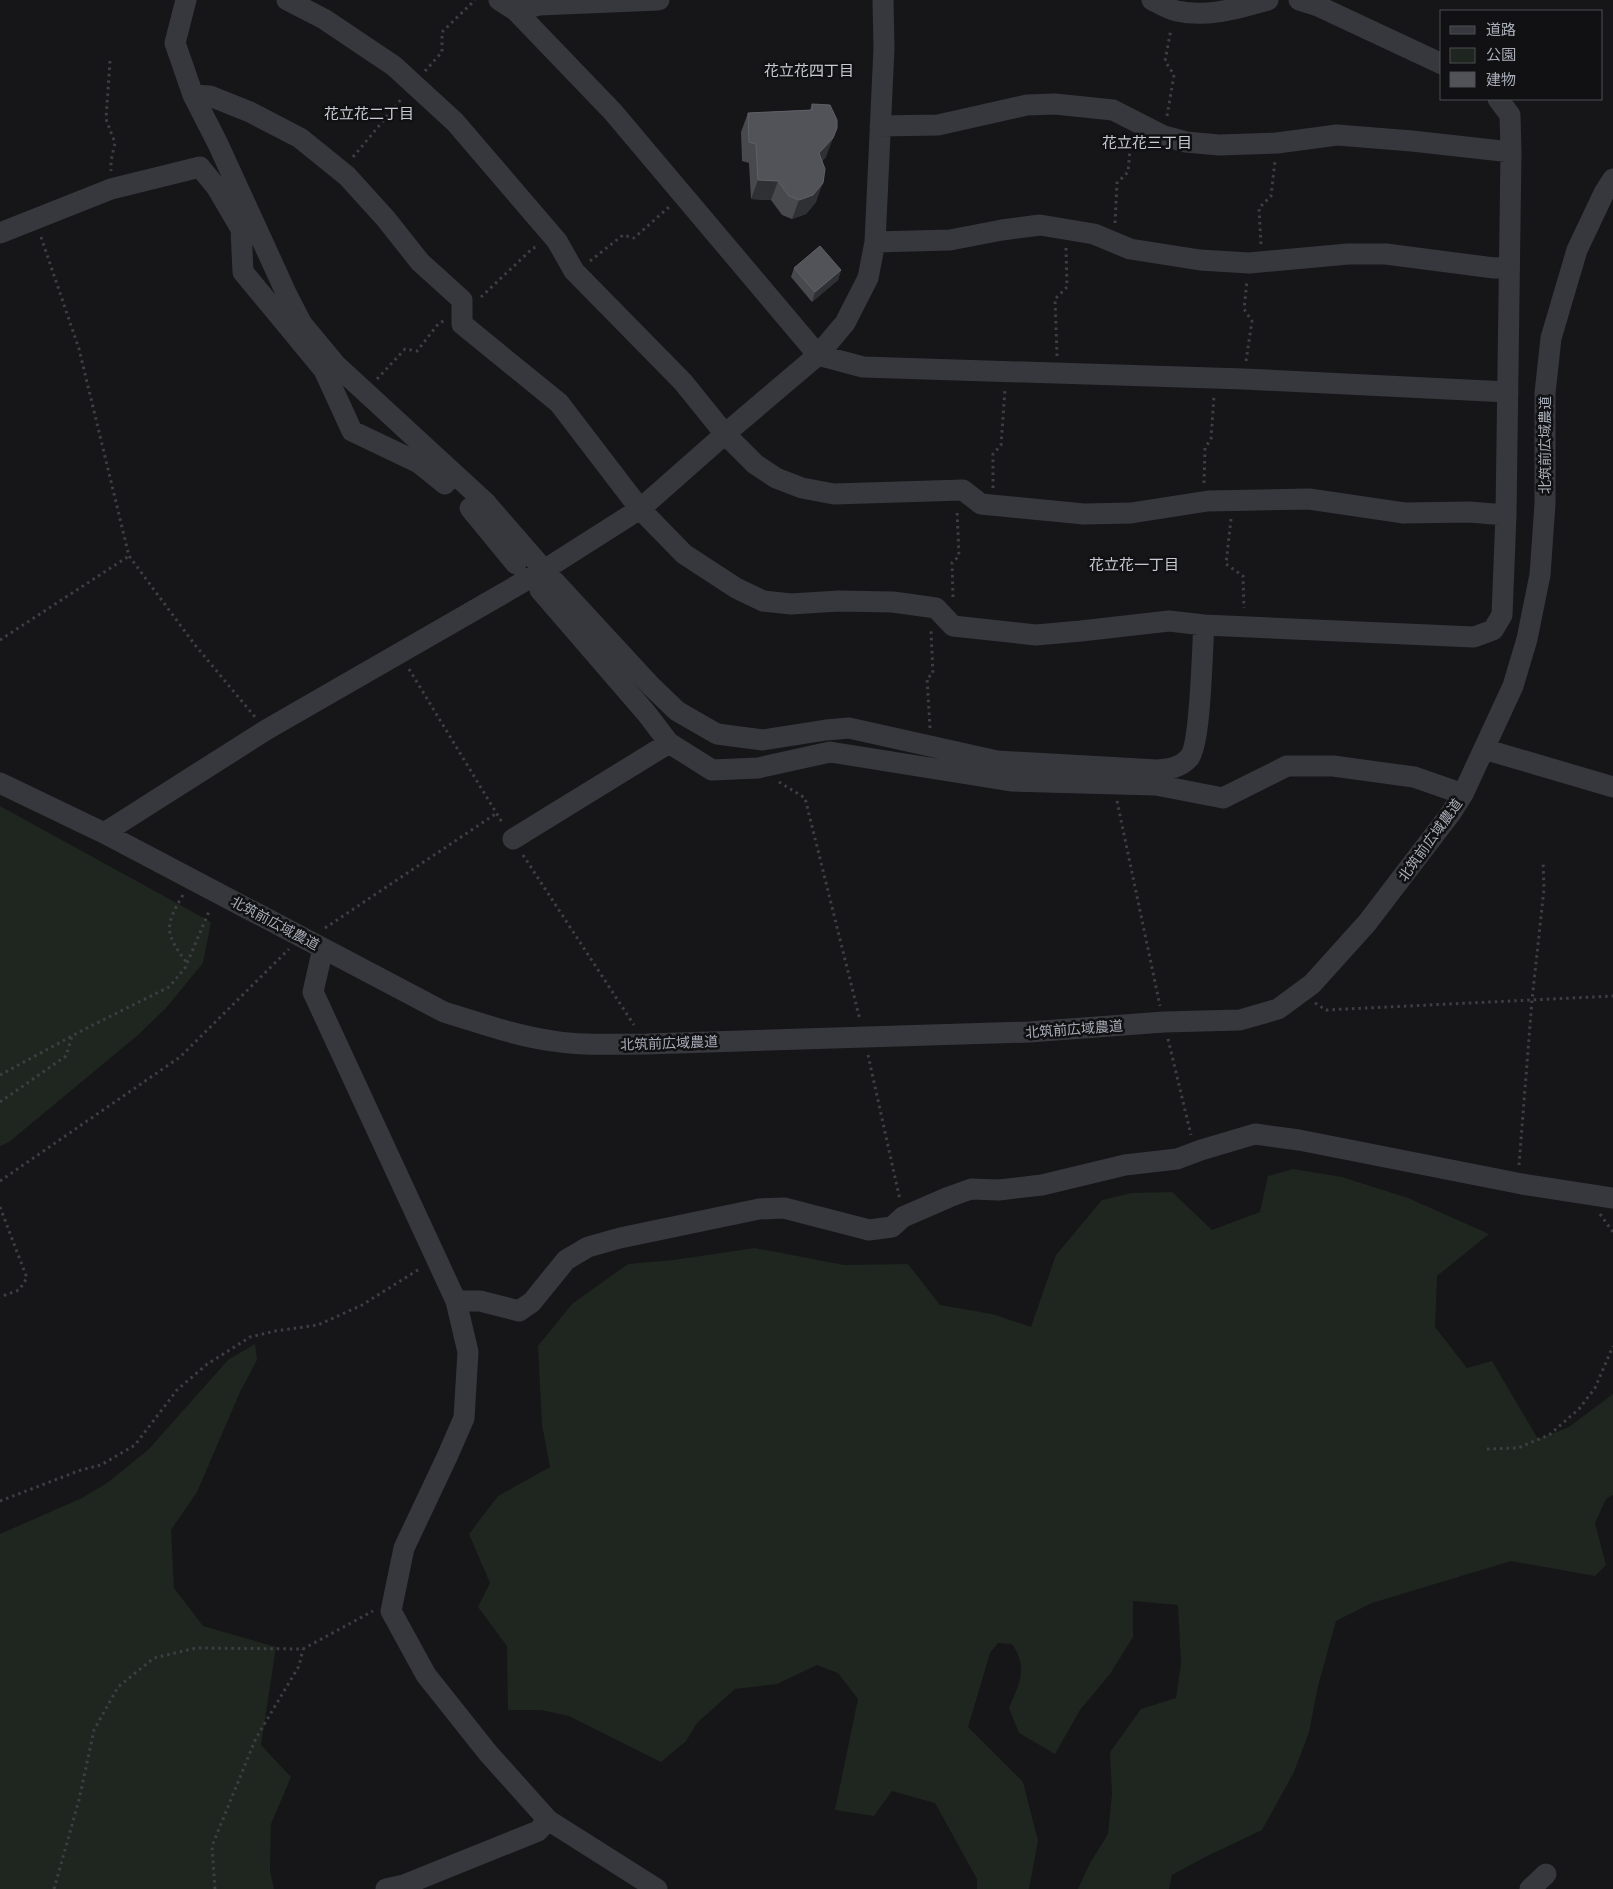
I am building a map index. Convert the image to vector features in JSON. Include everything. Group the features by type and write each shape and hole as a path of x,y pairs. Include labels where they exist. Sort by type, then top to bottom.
{"street":[{"path":"186,0 175,43 193,95 218,144 302,324 336,365 484,502 669,743 712,770 758,768 830,752 1011,780 1156,785 1223,798 1287,766 1333,766 1414,777 1463,794"},
{"path":"287,0 324,19 394,66 455,122 557,241 574,271 683,382 724,434 755,464 776,478 802,488 834,494 963,490 981,504 1084,514 1131,514 1204,502 1309,499 1404,513 1469,512 1506,515"},
{"path":"508,6 659,0"},
{"path":"104,834 266,730 542,580 640,509 724,434 818,355 845,323 850,314 868,278 876,242 884,48 883,0"},
{"path":"1152,0 1175,11 1198,14 1232,10 1268,0"},
{"path":"1298,0 1318,6 1440,63"},
{"path":"508,6 613,112 818,355 863,367 1244,379 1508,392"},
{"path":"193,95 210,96 250,112 300,138 341,171 386,219 420,262 462,300 462,324 559,403 640,509 684,554 736,588 763,601 790,604 839,601 893,602 936,608 953,626 1036,635 1169,621 1474,637 1493,630 1502,615 1506,515 1511,152 1510,115 1499,100"},
{"path":"880,126 938,125 1027,105 1055,104 1113,110 1132,118 1164,136 1186,142 1218,145 1277,143 1337,135 1511,152"},
{"path":"0,233 111,190 200,167 217,188 241,229 243,272 324,370 352,431 419,463 438,477 477,516 516,564"},
{"name":"北筑前広域農道","path":"0,783 104,834 444,1012 505,1032 554,1042 598,1045 646,1044 1029,1032 1164,1022 1240,1020 1278,1009 1312,984 1367,923 1405,875 1463,794 1513,686 1527,639 1540,575 1546,504 1545,393 1551,338 1577,250 1613,179"},
{"path":"876,242 950,240 1040,225 1094,234 1130,249 1200,260 1256,262 1348,254 1386,254 1494,268 1510,267"},
{"path":"542,580 677,711 717,734 763,740 849,728 996,761 1157,770 1173,768 1190,758 1197,739 1204,624"},
{"path":"778,738 786,762"},
{"path":"513,839 669,743"},
{"path":"1484,749 1613,787"},
{"path":"312,942 313,992 456,1301 468,1352 464,1418 448,1457 404,1548 391,1611 426,1675 488,1753 548,1820 657,1889"},
{"path":"456,1301 480,1301 519,1311 532,1302 566,1260 588,1247 620,1238 760,1209 784,1208 869,1230 892,1227 903,1217 971,1189 999,1190 1042,1185 1125,1165 1177,1159 1255,1134 1299,1140 1517,1183 1613,1198"},
{"path":"386,1889 404,1886 538,1831 548,1820"},
{"path":"1530,1889 1546,1874"}],"path":[{"path":"341,171 442,52 442,32 475,0"},
{"path":"1164,136 1174,75 1166,61 1175,11"},
{"path":"110,61 106,119 114,143 111,161 111,190"},
{"path":"1114,242 1117,183 1128,172 1132,118"},
{"path":"1244,379 1252,321 1244,309 1256,262 1259,208 1271,196 1277,143"},
{"path":"574,271 623,234 634,238 683,195"},
{"path":"35,220 79,349 129,556 195,645 266,730"},
{"path":"1058,373 1055,299 1067,288 1065,229"},
{"path":"981,504 993,488 993,454 1001,445 1005,372"},
{"path":"1204,502 1205,448 1211,439 1215,378"},
{"path":"953,626 952,563 959,556 957,511 963,490"},
{"path":"1234,501 1226,564 1243,576 1245,626"},
{"path":"0,640 129,556"},
{"path":"930,747 927,678 933,674 931,633 936,608"},
{"path":"758,768 805,798 864,1036 903,1217"},
{"path":"1114,784 1164,1022 1195,1152"},
{"path":"0,1180 180,1057 312,942 319,931 497,813"},
{"path":"1517,1183 1532,1000 1544,889 1543,860"},
{"path":"187,963 173,945 168,926 174,909 192,880"},
{"path":"0,1075 169,987 185,968 218,893"},
{"path":"1300,993 1326,1010 1613,996"},
{"path":"0,1102 66,1056 72,1036"},
{"path":"0,1208 27,1278 19,1290 0,1297"},
{"path":"0,1501 81,1470 101,1465 135,1445 177,1390 206,1365 250,1337 275,1331 318,1325 362,1304 409,1277 436,1257"},
{"path":"1487,1450 1518,1448 1549,1435 1579,1409 1595,1388 1613,1346"},
{"path":"54,1889 79,1800 94,1730 118,1686 154,1658 196,1648 303,1648 376,1609 391,1611"},
{"path":"215,1889 212,1846 256,1738 299,1666 303,1648"}],"green space":[{"path":"0,806 211,922 203,963 166,1008 138,1035 9,1142 0,1146"},
{"path":"1293,1169 1342,1177 1408,1198 1489,1234 1437,1276 1435,1327 1467,1368 1492,1361 1538,1439 1569,1427 1613,1394 1613,1495 1606,1499 1595,1523 1606,1565 1595,1576 1511,1561 1372,1603 1336,1621 1318,1686 1309,1732 1294,1772 1262,1830 1172,1875 1169,1889 1078,1889 1090,1863 1108,1834 1112,1794 1110,1752 1141,1709 1176,1698 1181,1663 1178,1605 1133,1601 1133,1637 1110,1674 1080,1710 1055,1754 1019,1733 1009,1708 1021,1676 1020,1661 1012,1644 998,1643 990,1653 968,1727 1023,1782 1038,1841 1029,1889 977,1889 977,1879 935,1803 892,1791 874,1816 835,1810 858,1699 838,1673 817,1665 777,1684 735,1689 697,1723 686,1741 661,1762 569,1716 541,1710 508,1710 507,1646 478,1607 490,1583 469,1534 498,1496 550,1467 542,1425 538,1346 572,1304 628,1264 673,1260 755,1248 844,1265 908,1264 940,1305 992,1314 1031,1327 1056,1255 1102,1200 1132,1193 1172,1192 1212,1230 1260,1212 1268,1176"},
{"path":"255,1344 257,1360 240,1392 197,1492 171,1530 174,1588 203,1626 276,1647 261,1745 291,1777 271,1824 270,1871 274,1889 0,1889 0,1534 82,1498 107,1483 148,1450 228,1360"}],"building":[{"path":"812,104 830,105 837,120 837,128 833,138 819,153 825,169 823,183 813,195 799,200 789,196 778,181 758,180 756,144 749,142 748,113 812,110"},
{"path":"820,246 841,270 815,292 794,268"}],"district":[{"name":"花立花四丁目","path":"809,71"},
{"name":"花立花二丁目","path":"369,114"},
{"name":"花立花三丁目","path":"1147,143"},
{"name":"花立花一丁目","path":"1134,565"}]}
